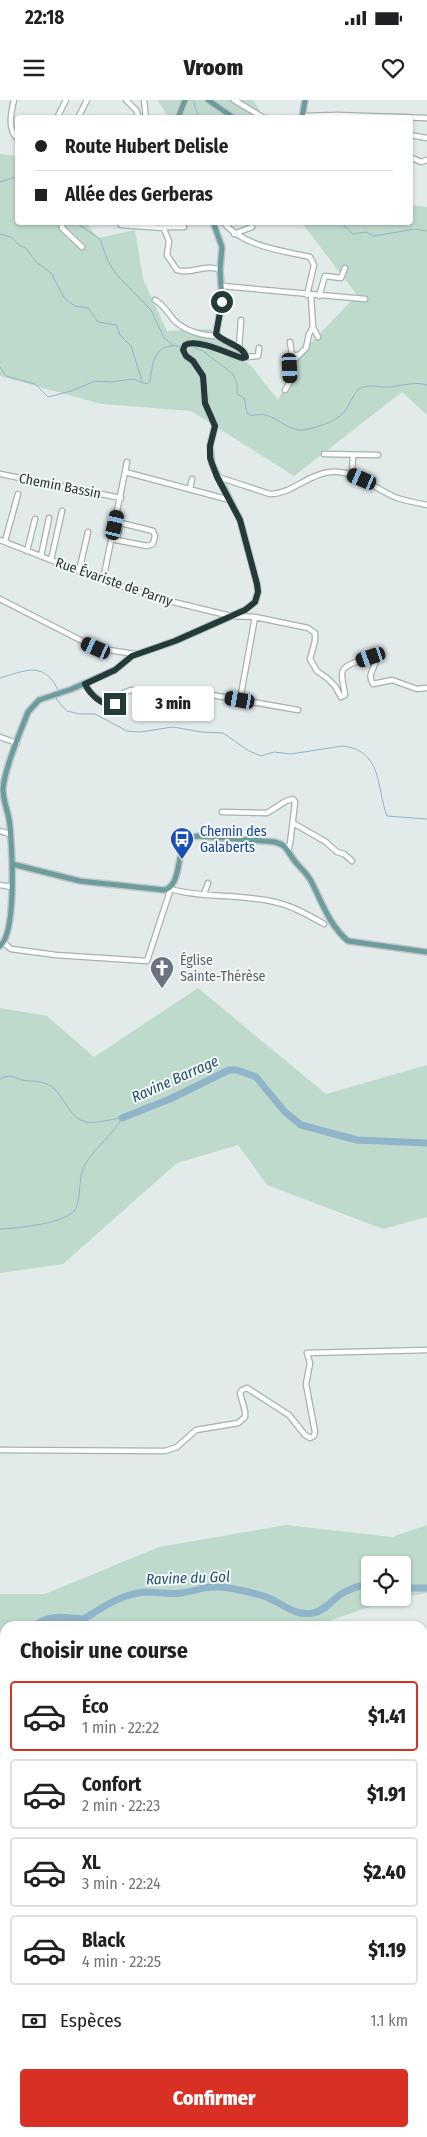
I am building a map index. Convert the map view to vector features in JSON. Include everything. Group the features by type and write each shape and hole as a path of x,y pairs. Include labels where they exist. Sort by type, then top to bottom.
{"main road":[{"path":"179,115 185,100"},
{"path":"208,100 230,115"},
{"path":"303,115 305,100"},
{"path":"2,944 8,933 12,887 10,834 3,789 17,743 28,712 33,704 115,670 136,654 175,641 231,616 251,606 255,602 258,592 240,520 217,477 210,452 215,426 205,403 203,376 193,361 185,354 184,347 190,342 202,344 242,358 246,357 245,353 218,336 216,331 222,302 220,270 222,247 214,225"},
{"path":"12,864 80,881 164,890 170,888 174,881 182,846 188,838 193,836 275,842 282,844 288,850 311,880 328,916 338,932 348,941 427,952"}],"street":[{"path":"14,100 11,124 15,137"},
{"path":"58,115 66,100"},
{"path":"80,115 88,100"},
{"path":"126,100 136,110 137,115"},
{"path":"144,100 146,115"},
{"path":"234,100 259,115"},
{"path":"326,115 360,115"},
{"path":"413,117 427,118"},
{"path":"413,136 427,138"},
{"path":"413,158 421,162 427,160"},
{"path":"62,225 62,228 82,247"},
{"path":"121,225 184,227"},
{"path":"226,225 234,234 264,246 310,257 314,265 309,295 313,327 318,337"},
{"path":"163,226 169,241 168,255 177,270 212,267 220,270"},
{"path":"234,234 252,227"},
{"path":"319,296 325,276 341,278 345,268"},
{"path":"222,286 365,299"},
{"path":"155,300 164,306 180,325 203,335 218,336"},
{"path":"239,349 241,320"},
{"path":"285,390 290,382 291,364 307,347 309,334 313,327"},
{"path":"290,342 291,354 293,356 299,355"},
{"path":"246,357 258,356 258,348"},
{"path":"324,454 378,455"},
{"path":"352,474 353,455"},
{"name":"Chemin Bassin","path":"103,580 114,539 127,462"},
{"path":"125,472 230,500"},
{"path":"217,477 270,494 286,492 328,472 352,474 396,497 427,505"},
{"name":"Chemin Bassin","path":"0,474 121,498"},
{"path":"190,489 192,479"},
{"path":"2,541 18,494"},
{"path":"51,560 62,511"},
{"path":"27,551 35,518"},
{"path":"40,556 50,518"},
{"path":"120,523 153,531 155,536 150,546 114,539 120,523"},
{"path":"79,571 88,532"},
{"name":"Rue Évariste de Parny","path":"2,541 103,580 165,600 231,616 255,617 308,628 315,633 316,641 310,659 317,671 335,686 341,698 345,695 342,672 345,666 371,657 376,658 370,673 370,680 373,684 392,680 417,689 427,688"},
{"path":"0,599 96,648 136,654"},
{"path":"240,700 255,617"},
{"path":"85,684 97,699 113,705 123,693 131,690 212,695 298,710"},
{"path":"0,736 17,743"},
{"path":"222,812 267,813 286,801 293,799 295,802 293,823 288,850"},
{"path":"293,823 326,842 337,852 344,854 352,861"},
{"path":"0,831 10,834"},
{"path":"204,894 208,883"},
{"path":"0,885 12,887"},
{"path":"2,944 11,949 56,955 147,960 170,888 192,893 278,902 292,907 324,924"},
{"path":"0,1450 165,1451 177,1447 196,1430 238,1423 245,1417 240,1393 247,1388 289,1415 305,1435 310,1438 314,1436 315,1432 306,1384 310,1363 307,1353 427,1350"}],"green space":[{"path":"157,100 253,100 260,111 259,115 168,115"},
{"path":"0,154 15,156 15,225 88,225 98,238 135,230 143,279 167,331 210,329 252,367 278,400 304,350 357,295 304,225 413,225 413,205 427,207 427,415 402,392 294,476 191,411 101,404 0,376"},
{"path":"198,988 326,1094 427,1065 427,1217 383,1229 267,1185 238,1145 177,1163 63,1264 0,1273 0,1008 47,1016 94,1057"},
{"path":"286,1525 392,1537 427,1525 427,1593 411,1596 411,1556 361,1556 361,1606 372,1606 329,1621 0,1621 0,1594 45,1594 159,1547"}],"waterway":[{"path":"193,100 198,115"},
{"path":"0,182 15,177"},
{"path":"79,225 100,239 108,261 116,274 151,310 164,338 173,345"},
{"path":"343,225 353,234 366,232 374,236 415,229 427,231"},
{"path":"0,234 11,237 20,246 26,248 35,261 51,273 65,299 75,306 88,308 98,322 117,325 120,335 131,346 142,381"},
{"path":"0,367 6,376 35,384 48,397 71,391 95,381 111,382 133,379 147,384 150,381 154,359 160,350 165,347 183,346"},
{"path":"190,346 203,351 233,374 237,384 237,394 244,398 247,413 250,415 262,414 290,428 302,430 335,420 344,413 355,393 363,387 427,385"},
{"path":"0,678 26,671 40,671 47,674 58,690"},
{"path":"58,696 56,699 67,711 80,714 95,714 127,731 140,732 173,727 201,732 223,733 249,751 261,756 274,752 291,754 342,746 355,749 365,755 376,772 387,816 427,819"},
{"name":"Ravine Barrage","path":"122,1118 170,1099 229,1070 237,1070 256,1077 285,1112 301,1125 357,1140 427,1143"},
{"path":"0,1079 11,1076 49,1085 57,1091 71,1112 80,1120 86,1122 121,1118"},
{"path":"0,1229 41,1224 63,1218 71,1213 76,1208 78,1202 81,1174 86,1163 122,1118"},
{"name":"Ravine du Gol","path":"42,1621 64,1617 84,1619 114,1601 138,1593 177,1594 210,1587 246,1591 267,1597 292,1610 305,1614 317,1612 325,1608 344,1592 361,1586"},
{"name":"Ravine du Gol","path":"411,1588 427,1588"}],"place":[{"name":"Chemin des Galaberts","path":"182,860"},
{"name":"Église Sainte-Thérèse","path":"162,989"}],"route":[{"path":"115,704 111,705 97,699 85,684 115,670 136,654 175,641 245,610 255,602 258,596 257,584 240,520 217,477 210,458 210,446 215,426 205,403 203,376 183,350 185,345 190,342 202,344 242,358 246,357 244,352 216,334 222,302"}]}
